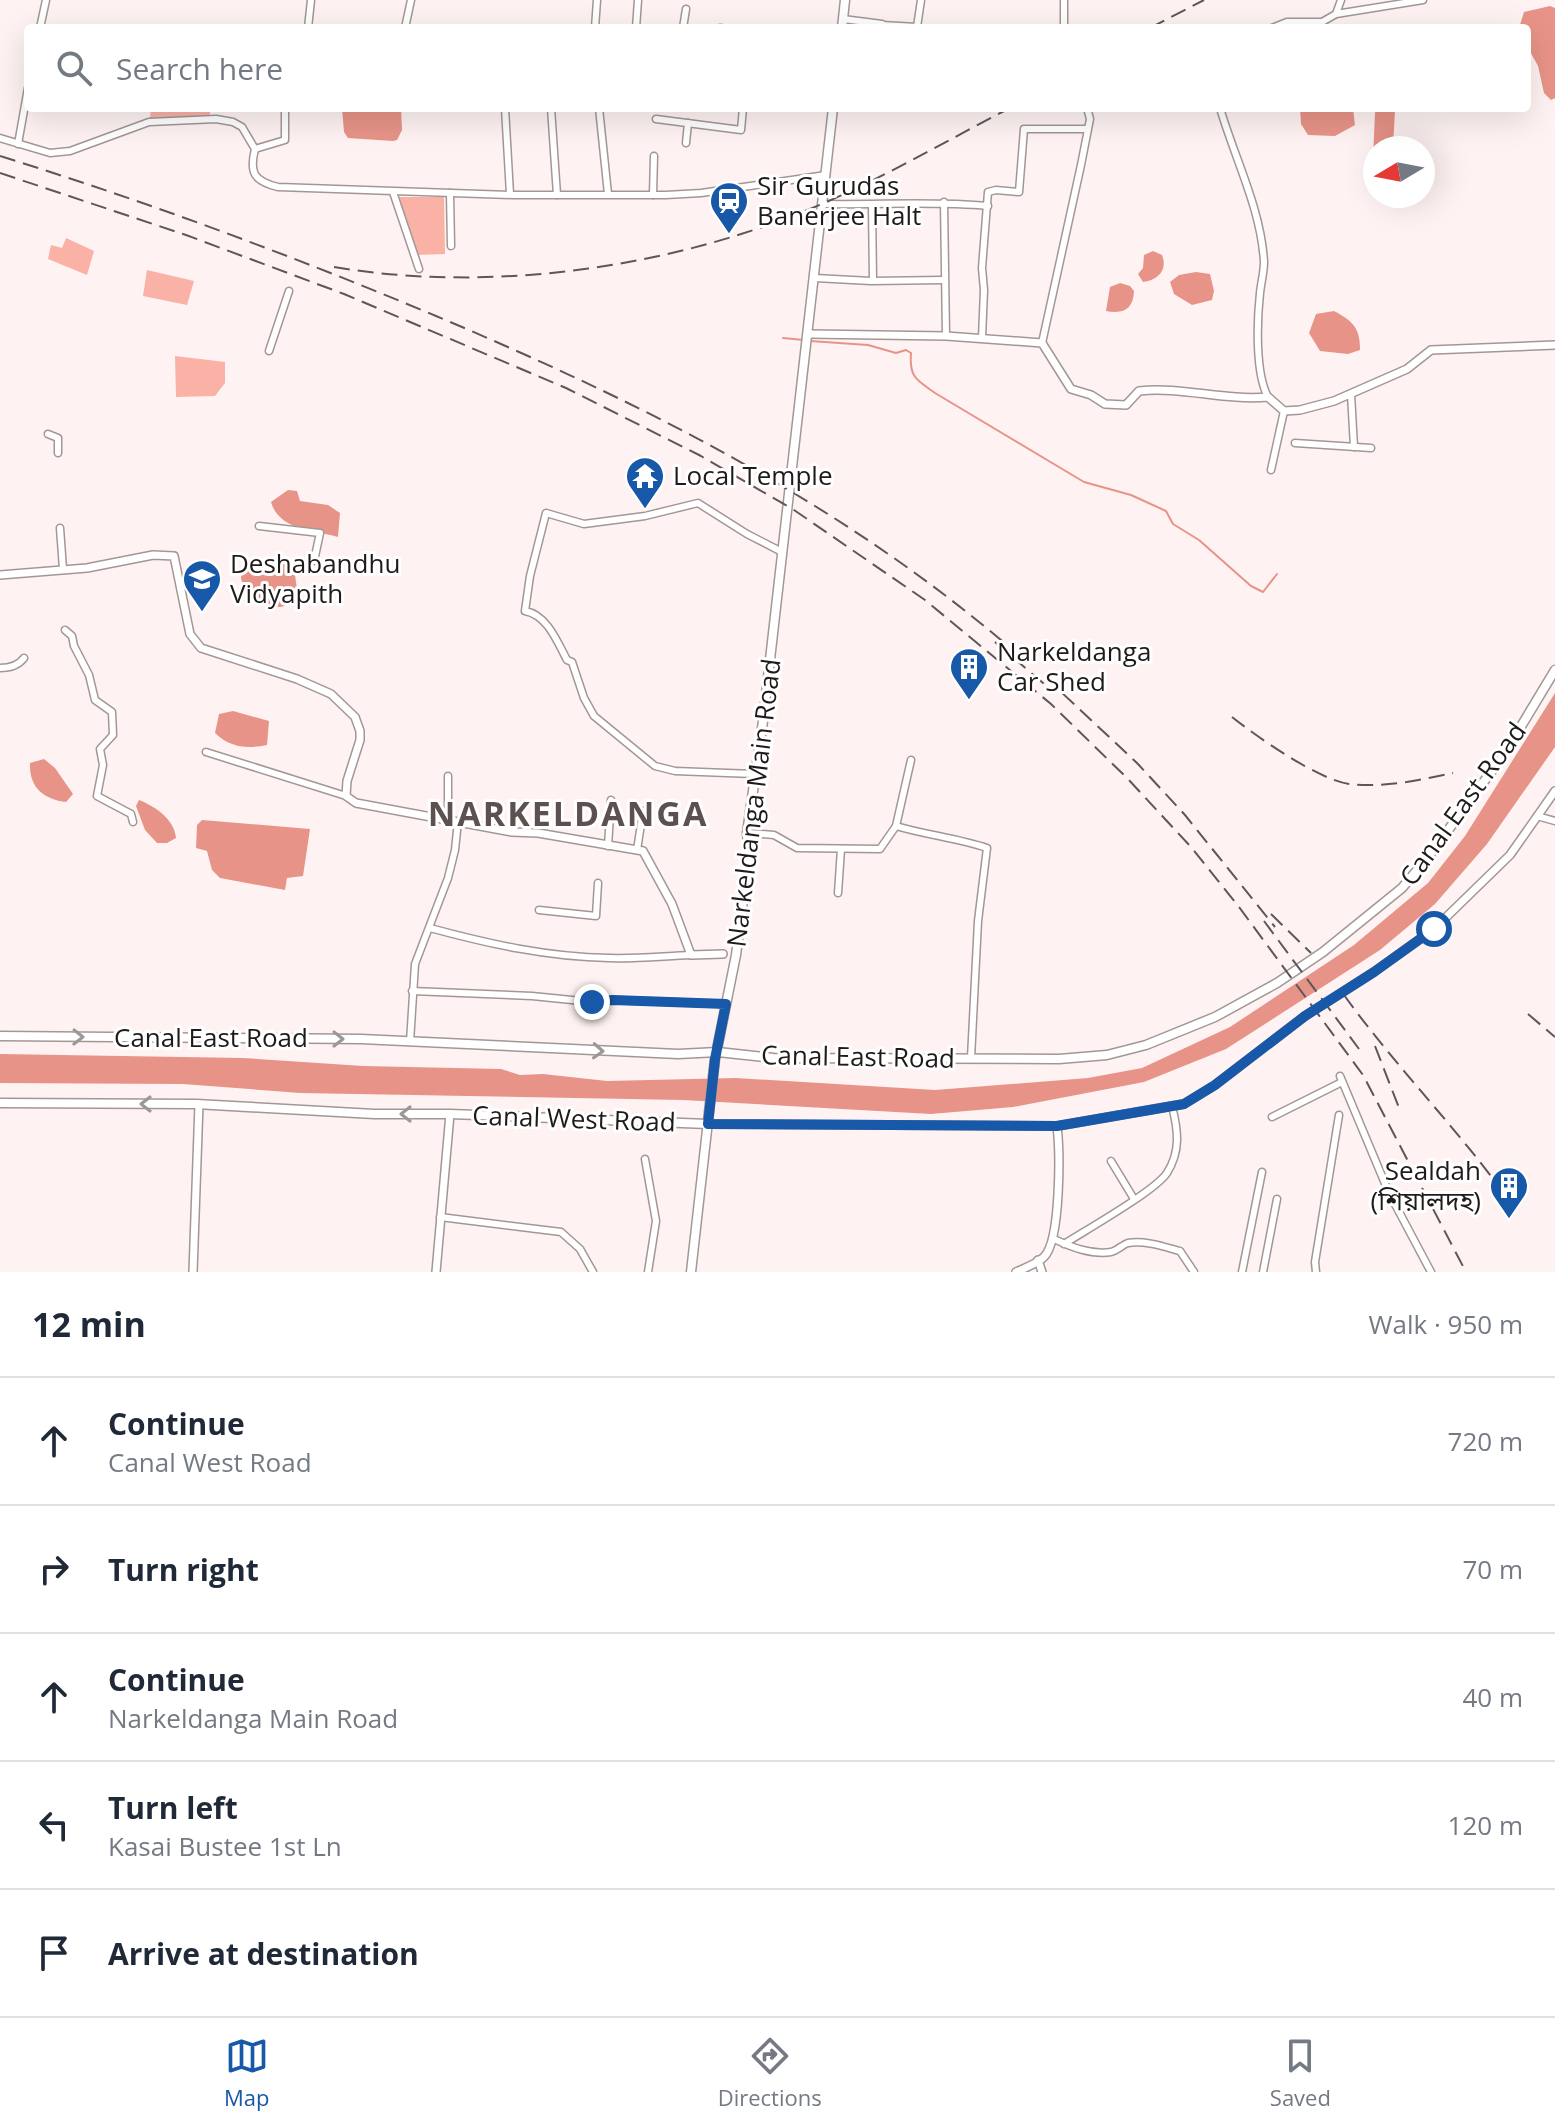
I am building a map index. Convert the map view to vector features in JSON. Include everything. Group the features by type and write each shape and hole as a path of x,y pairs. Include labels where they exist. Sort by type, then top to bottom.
{"main road":[{"path":"843,23 845,0"},
{"path":"809,334 833,112"},
{"name":"Narkeldanga Main Road","path":"708,1124 716,1056 736,955 747,865 747,833 809,334"},
{"name":"Canal East Road","path":"0,1036 410,1042 773,1058 1059,1059 1107,1055 1146,1045 1215,1017 1323,952 1402,888 1505,753 1555,670"},
{"name":"Canal West Road","path":"0,1103 199,1104 374,1114 708,1124"},
{"path":"691,1272 708,1124"}],"street":[{"path":"41,24 46,0"},
{"path":"308,24 311,0"},
{"path":"406,24 411,0"},
{"path":"595,24 597,0"},
{"path":"636,24 638,0"},
{"path":"917,24 921,0"},
{"path":"1064,0 1064,24"},
{"path":"1336,14 1341,0"},
{"path":"1284,24 1322,22 1336,14 1423,0"},
{"path":"684,24 686,9"},
{"path":"843,23 883,24"},
{"path":"18,144 24,110"},
{"path":"255,149 285,140 285,112"},
{"path":"505,112 510,194"},
{"path":"551,112 557,195"},
{"path":"599,112 608,194"},
{"path":"656,119 741,130 743,112"},
{"path":"1088,112 1090,119 1042,343 1071,389 1091,395 1105,404 1126,405 1139,391 1154,389 1218,398 1268,397"},
{"path":"1221,112 1258,221 1264,263 1259,302 1263,387 1268,397 1284,411 1300,410 1351,394 1407,369 1431,350 1555,345"},
{"path":"0,138 50,153 70,151 149,122 216,119 242,127 255,149 252,164 260,181 393,192 653,195 701,193 826,175"},
{"path":"686,143 688,123"},
{"path":"982,338 982,268 988,192 1019,192 1024,129 1087,129"},
{"path":"653,195 654,156"},
{"path":"393,192 419,269"},
{"path":"450,193 451,246"},
{"path":"824,204 913,205 944,202 988,206"},
{"path":"944,202 946,336"},
{"path":"872,205 873,280"},
{"path":"815,278 944,280"},
{"path":"269,351 289,291"},
{"path":"809,334 946,336 1042,343"},
{"path":"1351,394 1354,447"},
{"path":"1271,470 1279,446 1279,425 1284,411"},
{"path":"48,434 58,438 58,453"},
{"path":"1295,443 1371,448"},
{"path":"754,774 675,771 655,766 636,753 608,725 594,716 584,698 572,662 567,660 536,613 525,611 530,576 546,513 584,524 645,516 698,503 783,552"},
{"path":"259,526 320,533 314,561"},
{"path":"60,528 63,569"},
{"path":"0,575 87,568 153,555 174,556 190,634 201,648 297,679 331,694 355,717 360,740 347,781 346,796"},
{"path":"65,630 72,636 83,661 95,700 112,712 113,735 100,749 103,765 97,796 131,814 133,822"},
{"path":"0,668 8,668 24,658"},
{"path":"206,752 346,796 356,803 512,832 538,833 643,851 672,904 691,955"},
{"path":"747,833 774,835 797,848 880,849 896,826 911,760"},
{"path":"448,776 448,820"},
{"name":"Canal West Road","path":"708,1124 1057,1126 1184,1104 1215,1085 1305,1016 1434,929 1510,855 1555,791"},
{"path":"608,846 611,800"},
{"path":"637,850 643,811"},
{"path":"1537,816 1555,821"},
{"path":"410,1042 415,964 448,878 458,821"},
{"path":"896,826 958,838 987,848 977,937 971,1058"},
{"path":"838,893 841,849"},
{"path":"539,910 596,916 598,883"},
{"path":"430,928 535,952 609,958 723,954"},
{"path":"412,991 592,1002 726,1004"},
{"path":"1272,1117 1341,1079 1389,1193 1431,1272"},
{"path":"193,1272 199,1104"},
{"path":"1064,1244 1134,1199 1166,1174 1176,1151 1179,1133 1172,1106"},
{"path":"436,1272 450,1114"},
{"path":"1316,1272 1315,1262 1339,1115"},
{"path":"1016,1272 1045,1256 1054,1239 1060,1155 1057,1126"},
{"path":"645,1159 656,1221 648,1272"},
{"path":"1111,1161 1134,1199"},
{"path":"1242,1272 1262,1172"},
{"path":"1263,1272 1277,1199"},
{"path":"440,1217 561,1232 580,1249 593,1272"},
{"path":"1054,1239 1075,1249 1111,1252 1130,1243 1156,1245 1180,1251 1194,1272"},
{"path":"1038,1260 1042,1272"}],"shaded area":[{"path":"1550,6 1555,8 1555,98 1551,100 1544,93 1538,66 1531,53 1531,24 1520,24 1524,12"},
{"path":"151,112 210,112 210,117 150,119"},
{"path":"342,112 401,112 402,130 397,140 348,138 344,132"},
{"path":"1300,112 1353,112 1355,125 1335,136 1308,135 1301,124"},
{"path":"1375,112 1395,112 1394,136 1374,136"},
{"path":"396,197 444,197 445,254 417,255"},
{"path":"66,238 94,251 87,275 48,259 51,245 62,248"},
{"path":"1153,251 1162,255 1163,270 1157,277 1143,282 1138,274 1143,268 1144,255"},
{"path":"147,270 194,281 187,305 143,296"},
{"path":"1196,272 1210,274 1214,291 1212,300 1192,305 1174,294 1170,282 1179,275"},
{"path":"1120,283 1134,291 1132,303 1122,311 1106,311 1110,287"},
{"path":"1334,311 1354,326 1359,336 1360,350 1348,354 1320,351 1309,333 1316,314"},
{"path":"175,356 225,362 225,383 215,396 176,397"},
{"path":"288,490 297,491 300,501 328,505 340,513 338,537 289,524 281,518 271,502"},
{"path":"246,564 285,564 294,568 298,596 285,606 272,607 245,594 241,578"},
{"path":"1555,693 1555,747 1487,844 1435,904 1380,950 1226,1049 1144,1082 1013,1107 931,1114 683,1100 300,1093 183,1084 0,1083 0,1054 243,1058 363,1066 501,1069 520,1075 543,1074 607,1081 736,1078 935,1090 1088,1078 1142,1068 1230,1027 1354,945 1428,883 1465,836"},
{"path":"233,711 269,721 267,745 240,746 227,742 215,733 219,714"},
{"path":"44,759 55,768 73,794 66,802 44,795 35,785 30,763"},
{"path":"139,800 163,814 172,825 176,838 167,843 157,843 145,830 136,806"},
{"path":"202,820 310,829 303,876 287,878 285,890 220,878 212,870 207,851 196,848 197,825"}],"waterway":[{"path":"783,338 804,340"},
{"path":"810,341 868,345 896,353 906,350 911,353 913,373 923,385 1084,482 1131,495 1166,511 1173,524 1199,540 1251,586 1263,592 1277,574"}],"railway":[{"path":"1158,24 1204,0"},
{"path":"334,267 393,274 514,276 636,261 754,230 810,209 886,174 1002,112"},
{"path":"0,156 274,251 436,316 588,383 735,459 806,501 876,545 1008,646"},
{"path":"0,173 186,235 344,294 566,388 701,456 794,510 925,600 1051,704 1127,778 1191,847 1363,1075 1466,1272"},
{"path":"995,642 1050,689"},
{"path":"1045,677 1137,763 1185,815 1275,927"},
{"path":"1232,717 1272,746 1336,781 1362,785 1388,784 1453,773"},
{"path":"1271,914 1311,953"},
{"path":"1264,921 1359,1049"},
{"path":"1344,995 1508,1199"},
{"path":"1528,1014 1555,1037"},
{"path":"1375,1046 1401,1113"}],"place":[{"name":"Sir Gurudas Banerjee Halt","path":"729,235"},
{"name":"Local Temple","path":"645,510"},
{"name":"Deshabandhu Vidyapith","path":"202,613"},
{"name":"Narkeldanga Car Shed","path":"969,701"},
{"name":"Sealdah (শিয়ালদহ)","path":"1509,1220"}],"district":[{"name":"NARKELDANGA","path":"568,814"}],"route":[{"path":"592,1002 726,1004 715,1059 708,1124 1057,1126 1184,1104 1215,1085 1305,1016 1434,929"}]}
